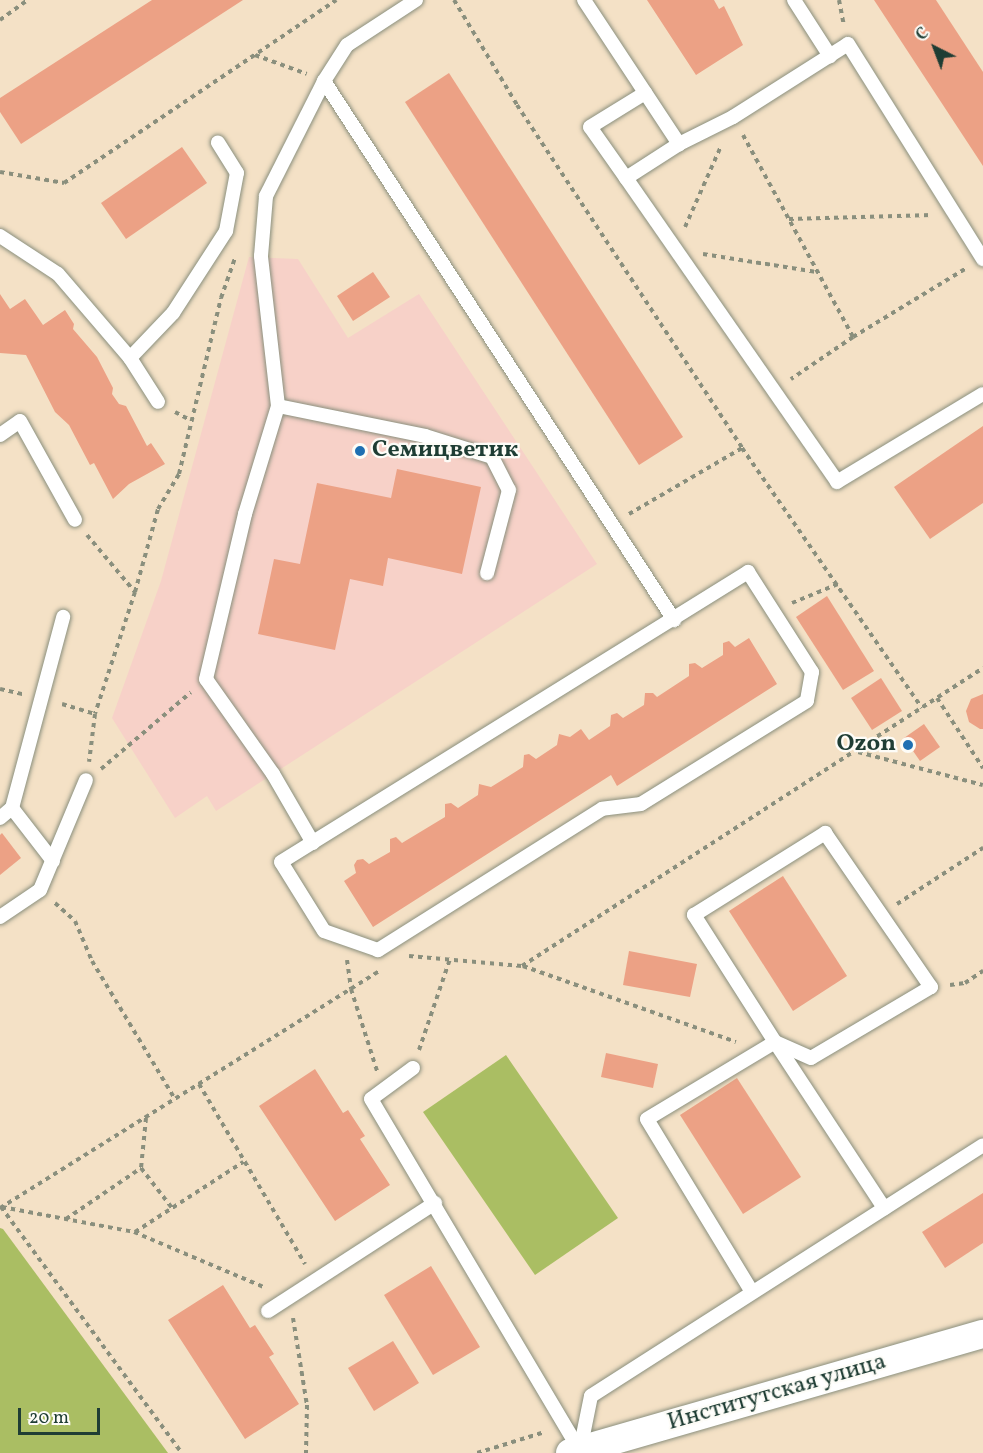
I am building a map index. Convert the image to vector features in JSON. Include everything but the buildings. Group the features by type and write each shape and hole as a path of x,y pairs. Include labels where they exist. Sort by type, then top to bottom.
{"street":[{"name":"Институтская улица","path":"577,1452 983,1334"}],"lane":[{"path":"313,843 273,774 207,679 245,514 278,406 261,256 266,196 324,81 347,45 416,0"},
{"path":"584,0 678,144"},
{"path":"794,0 830,56"},
{"path":"626,178 678,144 733,117 848,44 983,259"},
{"path":"324,81 674,620"},
{"path":"645,93 590,127 837,482 983,394"},
{"path":"130,358 173,313 226,231 237,173 218,143"},
{"path":"0,236 58,274 130,358 158,402"},
{"path":"278,406 425,436 492,457 509,489 487,573"},
{"path":"0,435 20,422 75,520"},
{"path":"748,573 812,672 807,701 641,804 602,809 378,950 324,931 281,862 674,620 748,573"},
{"path":"0,818 12,808 63,617"},
{"path":"0,917 40,890 86,780"},
{"path":"12,808 53,861"},
{"path":"775,1042 811,1058 931,987 825,833 694,915 775,1042 884,1208"},
{"path":"752,1292 647,1119 775,1042"},
{"path":"413,1068 371,1099 435,1203 577,1452"},
{"path":"577,1452 591,1396 983,1145"},
{"path":"268,1311 435,1203"}],"path":[{"path":"0,20 28,0"},
{"path":"0,172 64,183 336,0"},
{"path":"454,0 517,105 742,448 922,708"},
{"path":"254,55 324,81"},
{"path":"733,117 853,337"},
{"path":"733,117 675,250 818,272"},
{"path":"789,219 956,214"},
{"path":"86,780 95,714 135,592 158,508 178,474 221,298 239,247 263,232"},
{"path":"773,390 853,337 983,259"},
{"path":"611,524 742,448"},
{"path":"75,520 135,592"},
{"path":"773,611 838,584"},
{"path":"522,966 857,752 983,668"},
{"path":"86,780 207,679"},
{"path":"937,698 983,768"},
{"path":"857,752 983,785"},
{"path":"881,914 983,848"},
{"path":"40,890 75,921 92,961 175,1099"},
{"path":"404,955 522,966 759,1051"},
{"path":"413,1068 450,959"},
{"path":"0,1207 387,966"},
{"path":"931,987 965,983 983,971"},
{"path":"351,989 383,1090"},
{"path":"199,1084 243,1162 315,1280"},
{"path":"146,1117 141,1168 172,1208"},
{"path":"134,1232 243,1162"},
{"path":"66,1219 141,1168"},
{"path":"0,1207 134,1232 289,1297 307,1406 306,1453"},
{"path":"0,1207 182,1453"}],"shaded area":[{"name":"Семицветик","path":"249,257 298,259 348,338 419,294 597,564 216,811 207,796 175,818 112,718 161,581"}],"green space":[{"path":"506,1055 618,1218 535,1275 423,1112"},
{"path":"0,1228 3,1229 168,1453 0,1453"}],"place":[{"name":"Семицветик","path":"360,451"},
{"name":"Ozon","path":"908,745"}]}
